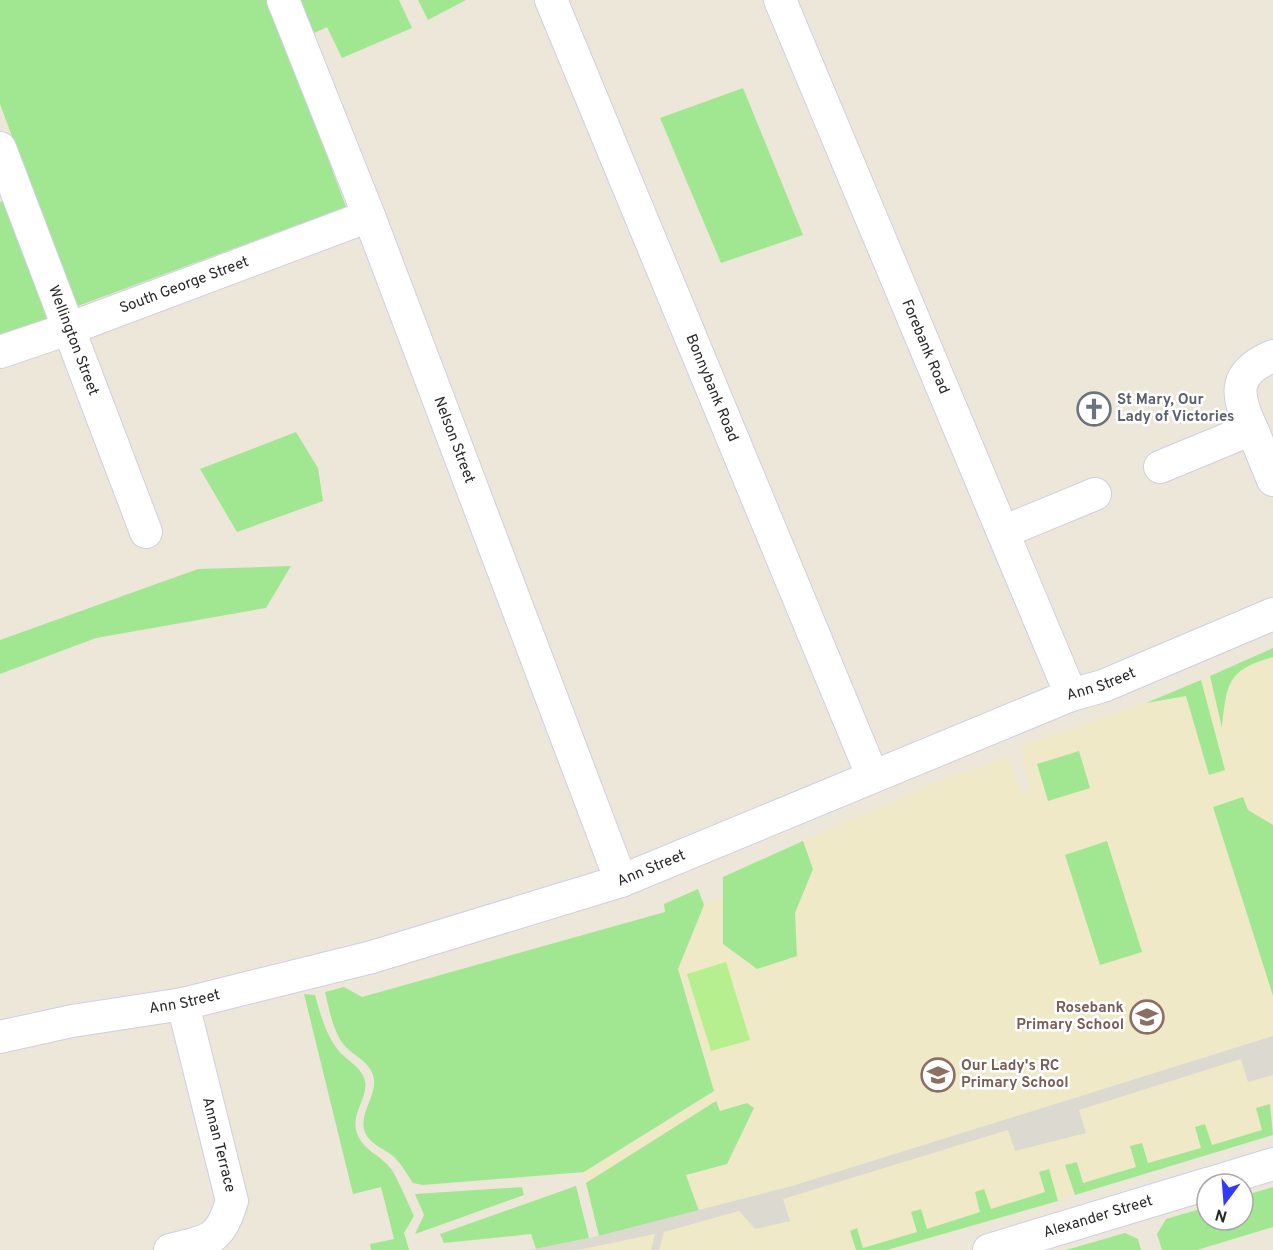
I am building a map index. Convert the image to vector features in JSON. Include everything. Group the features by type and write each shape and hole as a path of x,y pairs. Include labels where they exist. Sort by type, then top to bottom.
{"street":[{"name":"Nelson Street","path":"283,0 369,216 621,881"},
{"name":"Bonnybank Road","path":"551,0 872,775"},
{"name":"Forebank Road","path":"780,0 1071,695"},
{"name":"Wellington Street","path":"0,148 146,532"},
{"name":"South George Street","path":"0,352 68,329 369,216"},
{"path":"1273,356 1253,364 1240,382 1241,404 1273,480"},
{"path":"1160,467 1252,429"},
{"path":"1004,532 1095,494"},
{"name":"Ann Street","path":"0,1037 72,1021 183,1004 372,957 621,881 872,775 1071,695 1103,686 1273,614"},
{"name":"Annan Terrace","path":"170,1250 205,1241 224,1228 232,1201 183,1004"},
{"name":"Alexander Street","path":"1247,1172 1273,1164"},
{"name":"Alexander Street","path":"989,1250 1195,1188"}],"shaded area":[{"path":"1273,648 1273,1135 893,1250 530,1250 599,1236 575,1142 665,911 664,904 698,889 705,905 723,898 723,877 938,781 1008,757 1021,793 1030,790 1022,746 1146,703"},
{"path":"1273,1036 1273,1075 1248,1082 1241,1059 1079,1110 1086,1133 1015,1151 1008,1130 783,1199 790,1221 755,1229 739,1211 664,1232 659,1250 651,1250 655,1234 578,1250 530,1250 594,1237 792,1186"}],"green space":[{"path":"0,0 269,0 346,207 75,307 0,104"},
{"path":"299,0 399,0 412,28 342,58 327,27 312,34"},
{"path":"418,0 466,0 428,20"},
{"path":"743,88 803,235 721,263 660,118"},
{"path":"7,200 47,319 0,334 0,202"},
{"path":"296,432 318,468 323,501 237,532 200,469"},
{"path":"291,566 266,608 96,638 0,674 0,640 198,569"},
{"path":"1273,648 1273,657 1246,667 1232,680 1228,689 1222,728 1210,676"},
{"path":"1201,680 1225,770 1209,775 1186,696 1146,703"},
{"path":"1079,751 1090,788 1048,801 1037,764"},
{"path":"1243,797 1248,810 1273,825 1273,996 1213,807"},
{"path":"803,841 813,869 795,913 797,956 757,969 723,944 723,877"},
{"path":"1107,841 1142,952 1100,965 1065,855"},
{"path":"698,889 704,905 678,969 714,1091 584,1172 423,1185 413,1183 393,1156 369,1139 363,1122 374,1088 373,1075 368,1066 340,1039 332,1020 325,992 344,987 362,997 665,912 664,904"},
{"path":"726,962 750,1040 711,1051 687,974"},
{"path":"304,994 315,995 330,1038 341,1054 363,1076 365,1087 356,1117 356,1130 362,1143 392,1170 414,1216 404,1233 409,1250 371,1250 370,1244 394,1239 381,1187 353,1194"},
{"path":"716,1101 720,1111 747,1103 754,1108 727,1164 686,1175 699,1211 599,1236 586,1183"},
{"path":"1270,1104 1273,1135 1075,1195 1065,1165 1077,1162 1083,1183 1136,1167 1130,1146 1142,1143 1148,1163 1201,1148 1195,1127 1205,1124 1212,1145 1262,1130 1256,1108"},
{"path":"1049,1169 1058,1201 887,1250 856,1250 850,1231 857,1228 863,1248 917,1232 911,1212 921,1209 927,1229 980,1212 975,1192 984,1189 991,1209 1045,1192 1039,1172"},
{"path":"576,1186 589,1238 536,1249 531,1234 444,1243 440,1234"},
{"path":"522,1187 524,1195 415,1234 424,1215 415,1194"},
{"path":"1273,1187 1273,1227 1197,1250 1162,1250 1157,1234 1166,1219 1195,1211 1195,1232 1255,1232 1255,1192"},
{"path":"1125,1233 1138,1239 1141,1250 1066,1250"}],"place":[{"name":"St Mary, Our Lady of Victories","path":"1094,409"},
{"name":"Rosebank Primary School","path":"1147,1017"},
{"name":"Our Lady's RC Primary School","path":"938,1075"}]}
